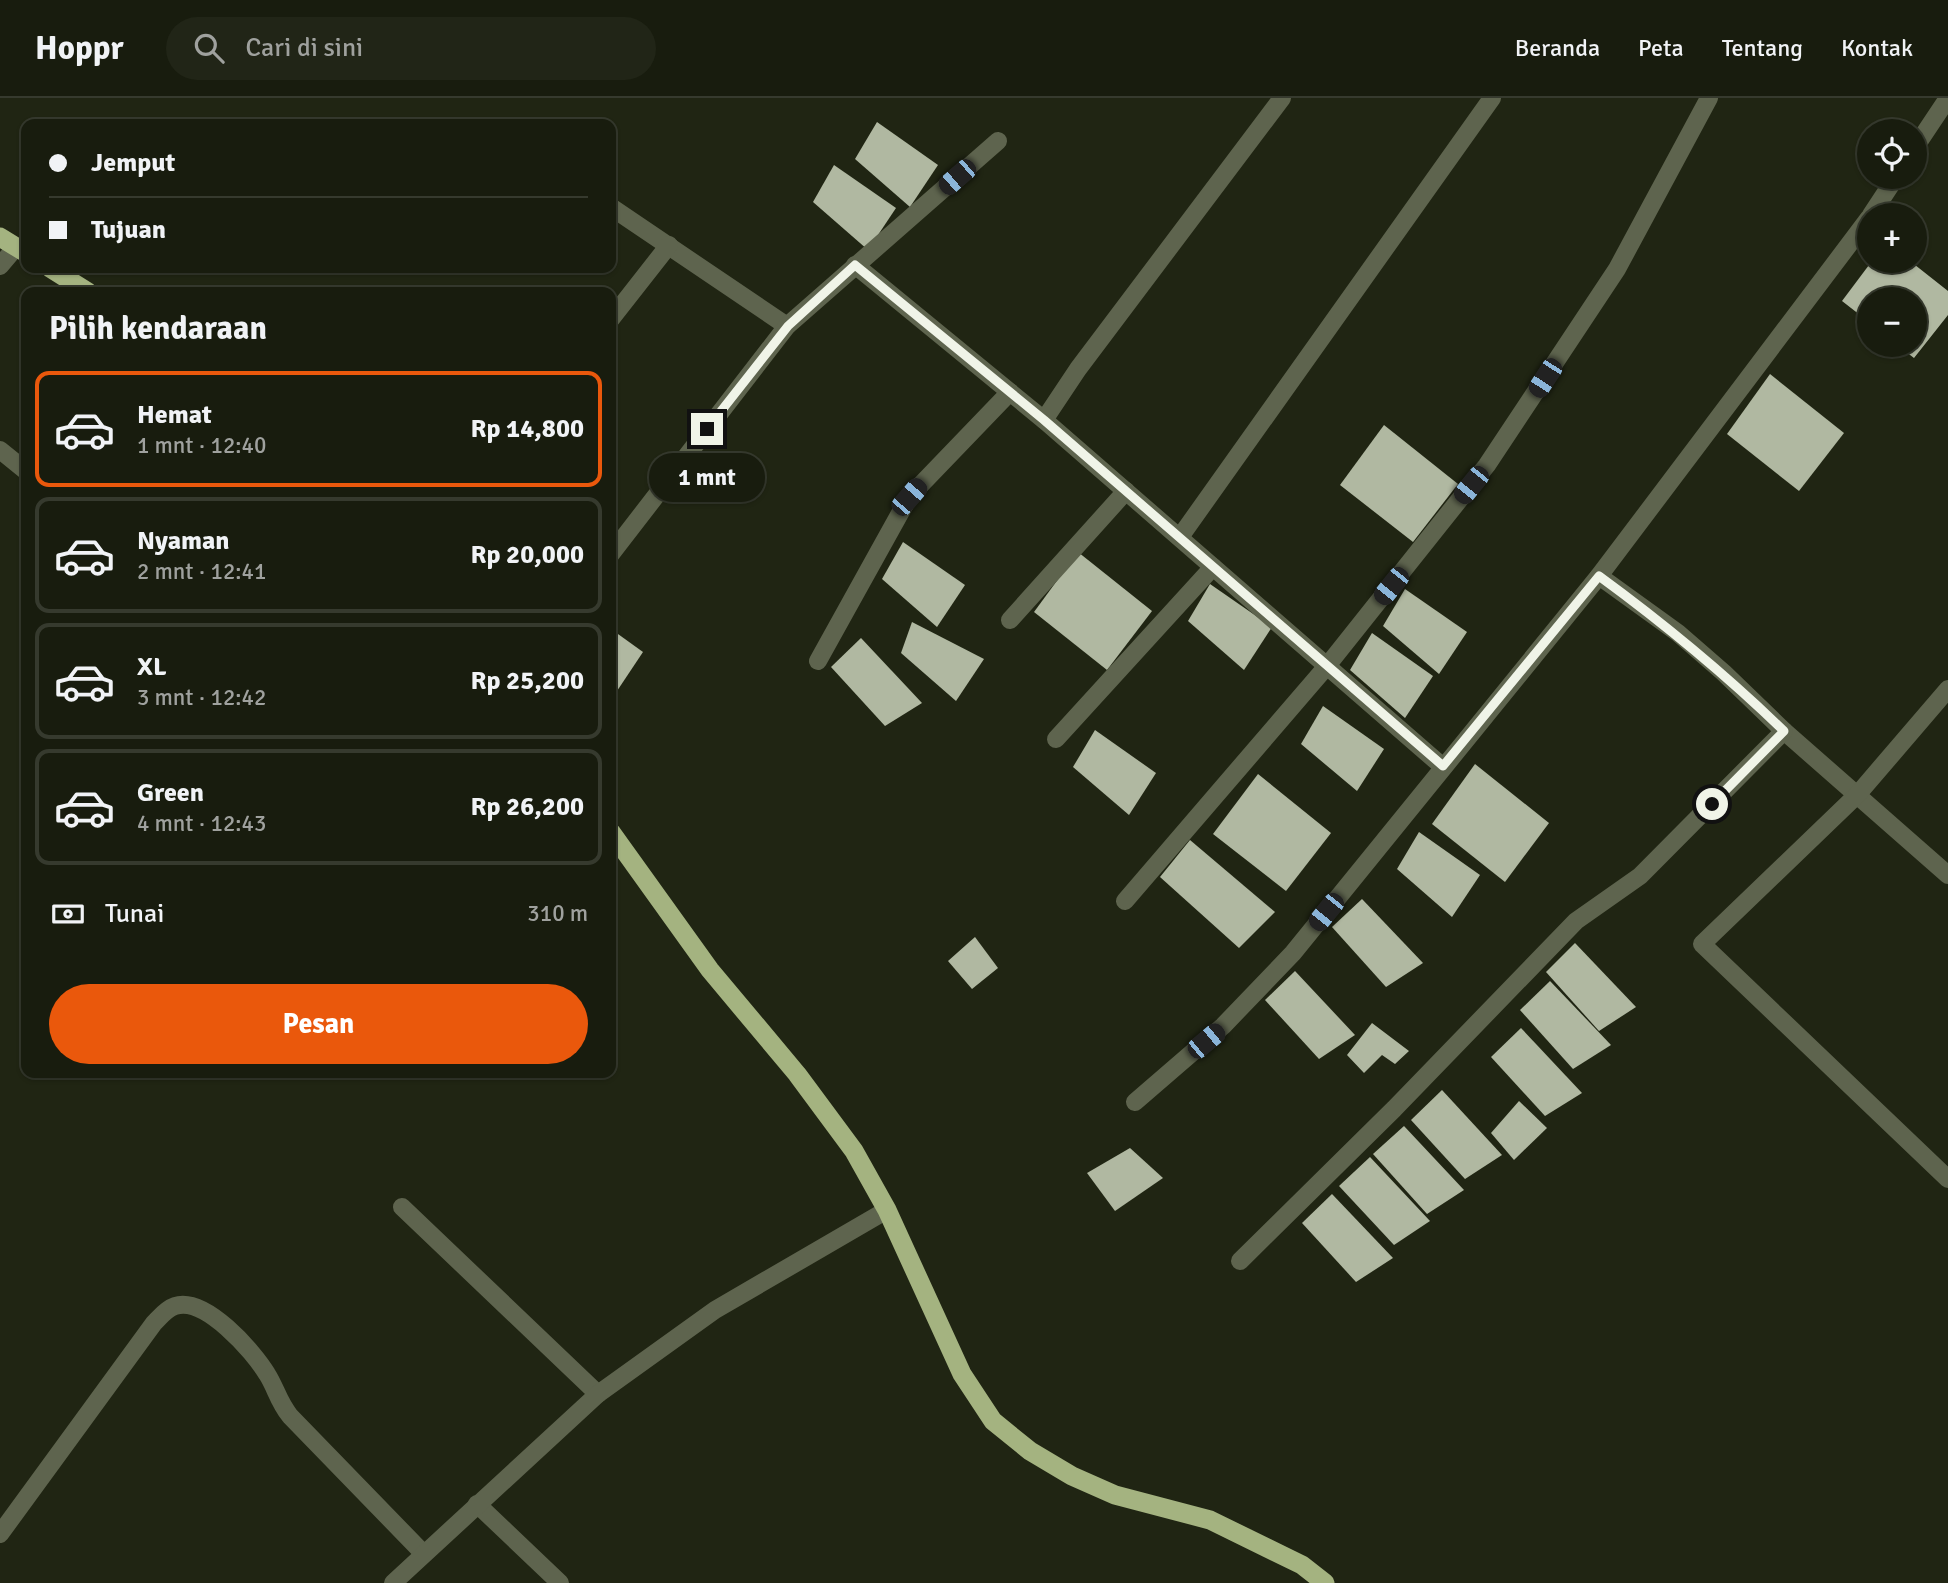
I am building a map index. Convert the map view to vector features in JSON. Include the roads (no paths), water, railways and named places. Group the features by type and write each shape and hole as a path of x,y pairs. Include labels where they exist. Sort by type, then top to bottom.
{"highway":[{"path":"58,273 80,287"},
{"path":"616,839 710,970 797,1074 838,1129 887,1210 962,1374 993,1422 1030,1451 1072,1476 1115,1495 1210,1520 1302,1565 1325,1583"}],"street":[{"path":"1044,420 1078,369 1282,98"},
{"path":"1180,537 1492,98"},
{"path":"1125,901 1327,666 1487,465 1617,269 1709,98"},
{"path":"1927,130 1948,98"},
{"path":"616,548 788,326 998,141"},
{"path":"616,210 788,326"},
{"path":"1135,1102 1223,1026 1293,953 1599,576 1857,234"},
{"path":"616,312 669,245"},
{"path":"0,266 14,246"},
{"path":"855,265 1044,420 1443,766"},
{"path":"818,661 909,497 1010,392"},
{"path":"0,450 21,467"},
{"path":"1010,620 1126,491"},
{"path":"1056,739 1213,566"},
{"path":"1599,576 1678,633 1784,731 1948,875"},
{"path":"1948,689 1858,794 1703,944 1948,1179"},
{"path":"1240,1261 1404,1099 1576,922 1640,876 1784,731"},
{"path":"402,1207 598,1394"},
{"path":"393,1583 598,1394 715,1310 887,1210"},
{"path":"0,1534 154,1323 167,1310 177,1305 188,1305 220,1322 250,1349 269,1376 277,1399 290,1416 423,1553"},
{"path":"477,1504 559,1583"}]}
